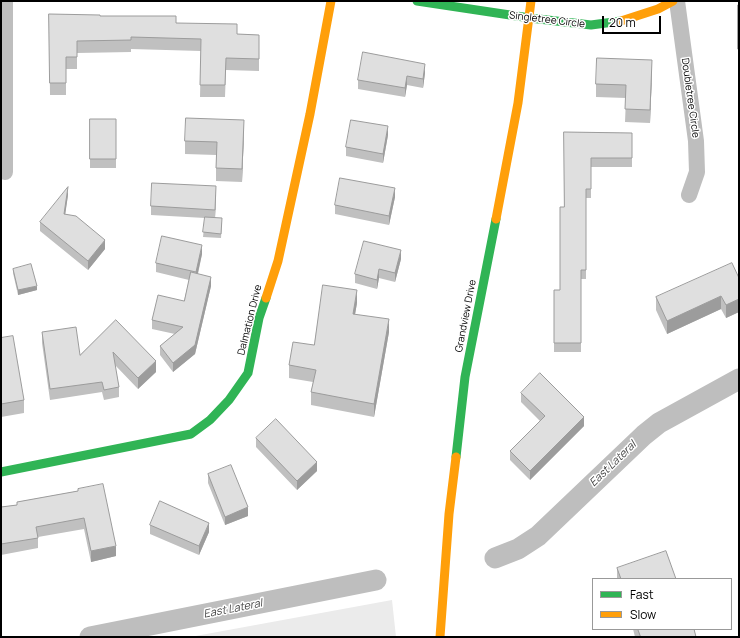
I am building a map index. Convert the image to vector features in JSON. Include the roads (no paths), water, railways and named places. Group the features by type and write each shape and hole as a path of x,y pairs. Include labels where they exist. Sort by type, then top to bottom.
{"street":[{"path":"5,1 5,172"},
{"name":"Dalmation Drive","path":"1,472 191,434 210,420 229,400 248,373 260,318 278,261 310,114 331,1"},
{"name":"Singletree Circle","path":"417,1 530,18 591,25 624,20 658,10 673,1"},
{"name":"Grandview Drive","path":"440,637 449,514 465,377 518,103 531,1"},
{"name":"Doubletree Circle","path":"677,1 696,140 697,172 689,194"}],"waterway":[{"name":"East Lateral","path":"495,558 518,549 538,536 644,435 659,423 739,379"},
{"name":"East Lateral","path":"90,637 376,580"}]}
